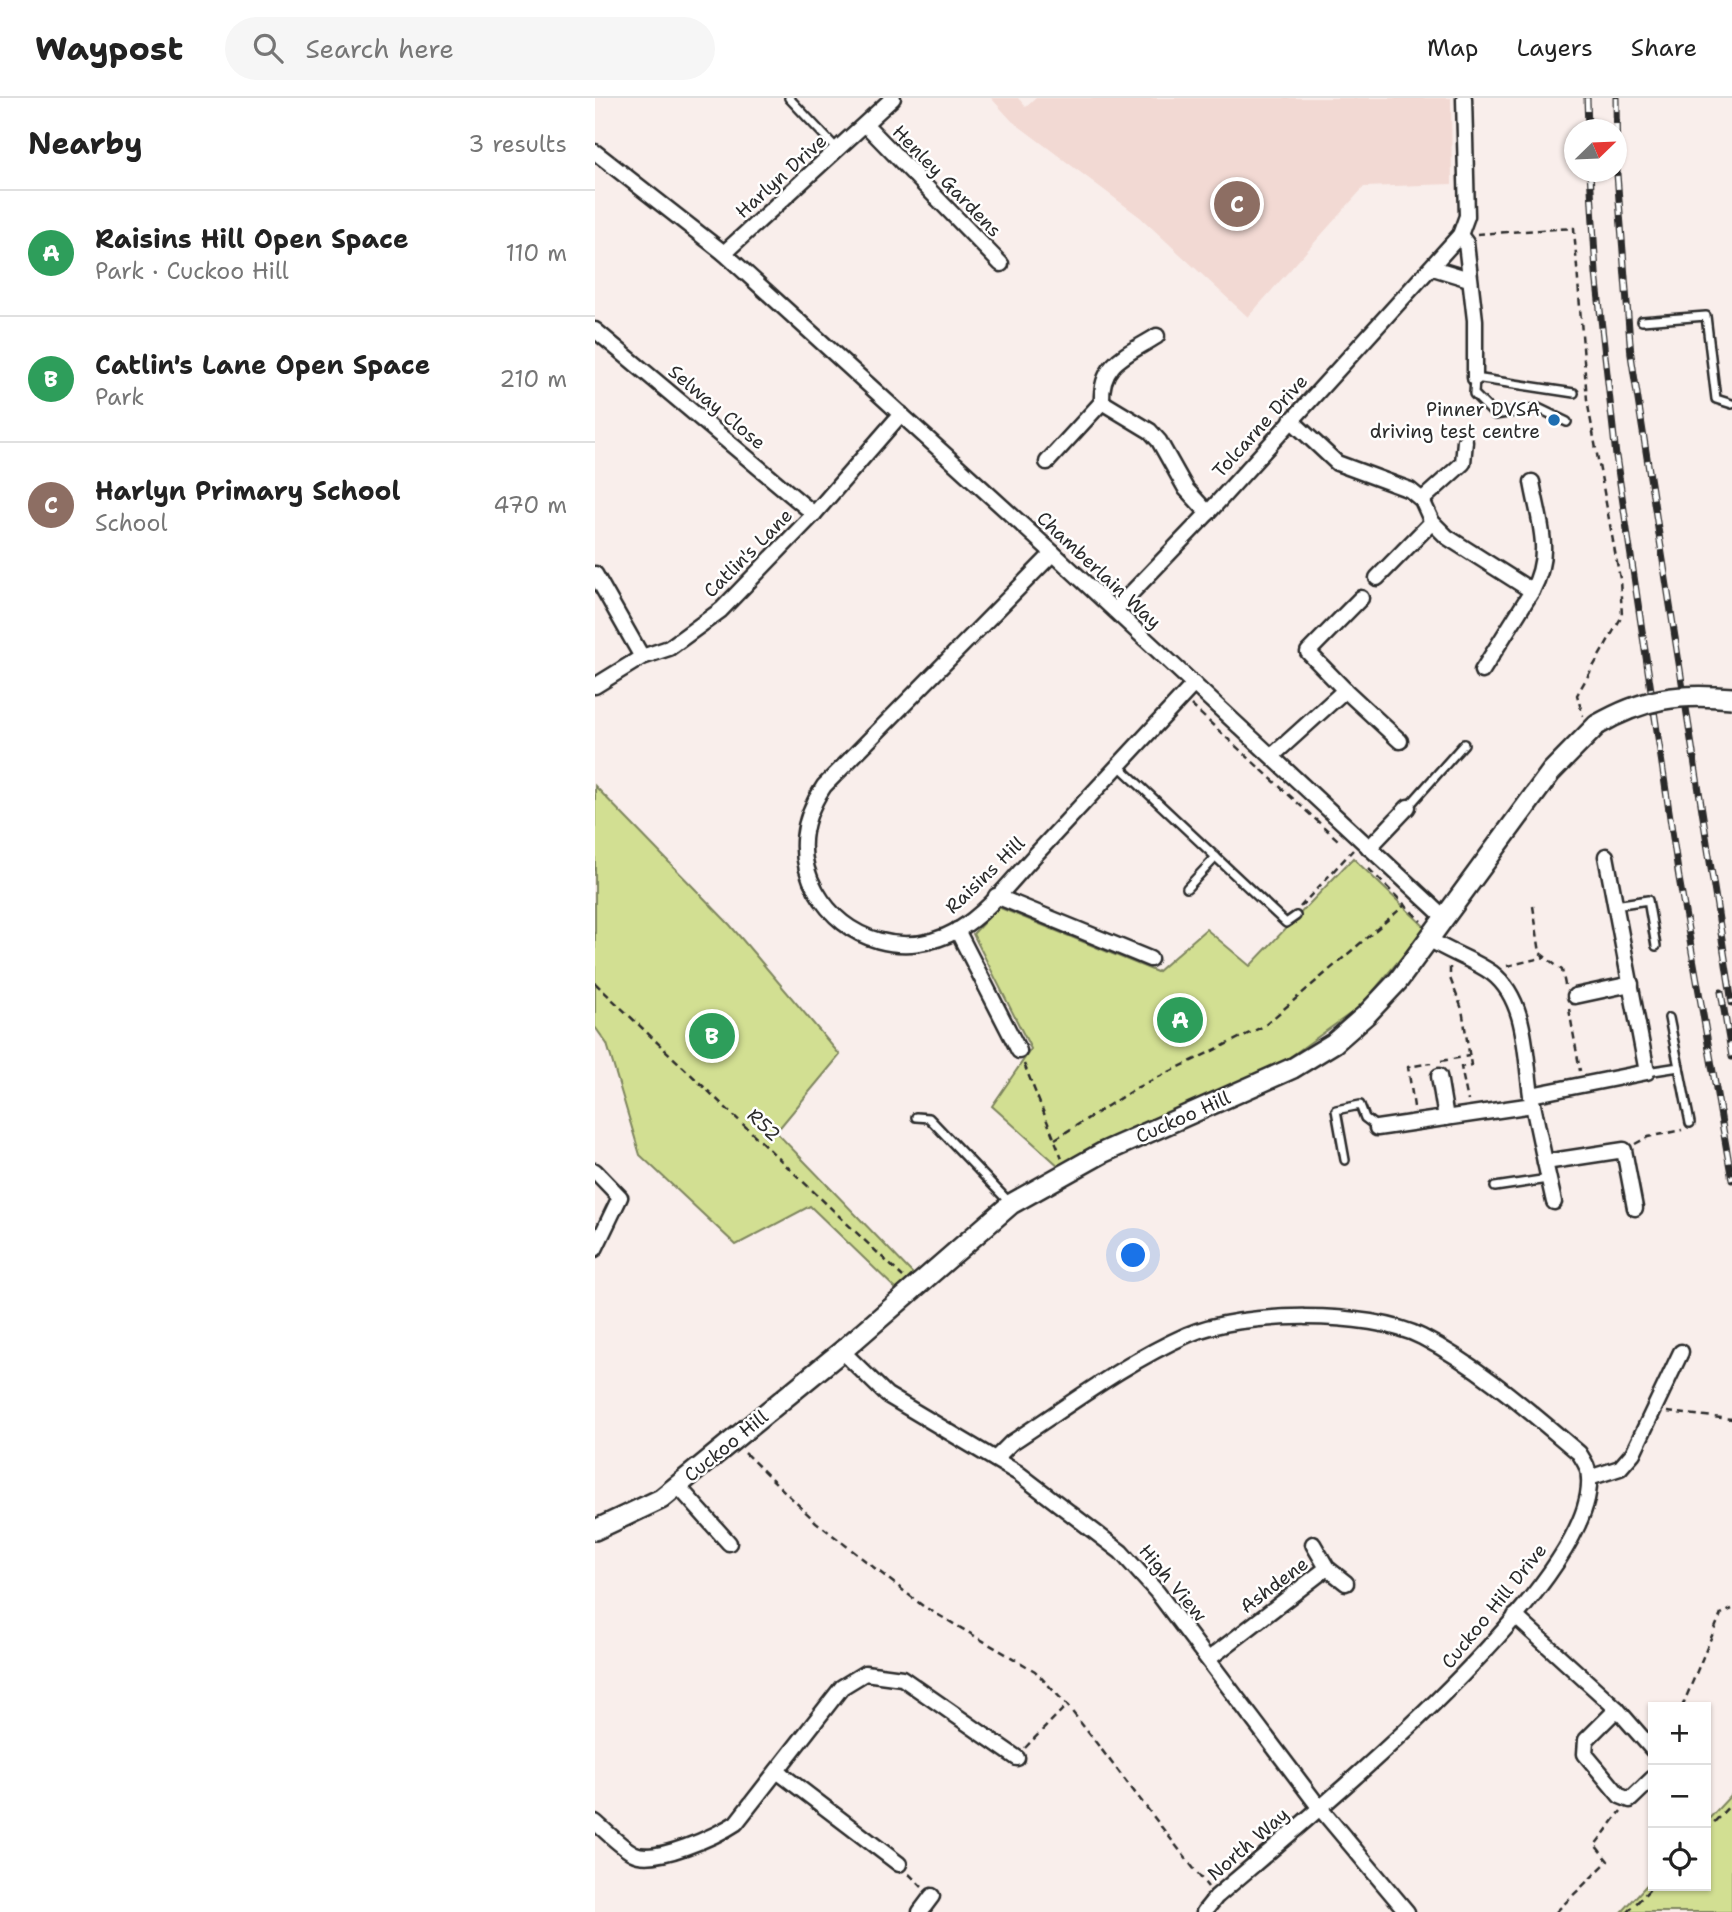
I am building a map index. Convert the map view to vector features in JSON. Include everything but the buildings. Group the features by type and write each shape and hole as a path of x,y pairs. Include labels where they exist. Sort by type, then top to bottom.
{"main road":[{"name":"Cuckoo Hill","path":"595,1530 661,1499 678,1486 842,1351 1011,1204 1104,1152 1293,1068 1334,1043 1375,1006 1436,930 1551,772 1592,729 1630,706 1667,697 1702,695 1732,698"}],"street":[{"name":"Harlyn Drive","path":"724,253 893,98"},
{"name":"Tolcarne Drive","path":"1115,610 1208,513 1433,268 1460,235 1467,216 1464,98"},
{"name":"Henley Gardens","path":"866,125 1001,264"},
{"name":"Chamberlain Way","path":"595,152 724,253 1272,756 1365,845 1436,930 1450,953 1493,974"},
{"name":"Tolcarne Drive","path":"1460,235 1467,250 1475,320 1475,378"},
{"path":"1433,268 1469,279"},
{"name":"Selway Close","path":"595,330 814,514"},
{"path":"1047,462 1103,402 1101,382 1110,368 1157,336"},
{"path":"1103,402 1150,431 1186,489 1208,513"},
{"name":"Catlin's Lane","path":"595,686 642,657 669,648 721,610 814,514 901,414"},
{"path":"1291,420 1337,463 1410,489 1422,500 1432,522 1447,537 1532,591"},
{"path":"1422,500 1463,463 1465,441"},
{"path":"1482,671 1543,572 1545,558 1532,482"},
{"path":"1377,578 1432,522"},
{"name":"Raisins Hill","path":"1053,553 824,786 811,806 804,829 803,855 810,880 825,906 844,925 866,939 893,945 921,943 957,930 996,896 1194,684"},
{"path":"595,574 642,657"},
{"path":"1361,598 1308,652 1400,741"},
{"path":"1272,756 1345,690"},
{"path":"1365,845 1408,807"},
{"path":"1377,1128 1471,1114 1647,1072 1606,856"},
{"path":"996,896 1150,959"},
{"path":"957,930 1019,1051"},
{"path":"1493,974 1510,994 1520,1016 1532,1100 1554,1202"},
{"path":"1575,996 1631,984"},
{"path":"1439,1076 1446,1118"},
{"path":"1545,1162 1624,1150 1635,1208"},
{"path":"595,1171 620,1197 595,1249"},
{"path":"995,1459 1011,1443 1151,1352 1190,1333 1234,1322 1280,1317 1372,1323 1419,1336 1496,1383 1579,1453 1587,1465 1589,1478 1620,1468 1633,1453 1681,1352"},
{"name":"High View","path":"842,1351 887,1395 995,1459 1051,1496 1121,1552 1210,1658 1319,1807 1407,1912"},
{"name":"Cuckoo Hill Drive","path":"1319,1807 1459,1680 1515,1616 1560,1558 1587,1497 1589,1478"},
{"path":"678,1486 729,1544"},
{"path":"1313,1544 1327,1568 1346,1583"},
{"name":"Ashdene","path":"1210,1658 1327,1568"},
{"path":"1515,1616 1617,1709 1648,1745"},
{"path":"595,1822 635,1855 655,1856 720,1834 736,1823 842,1687 865,1673 902,1678 1017,1758"},
{"path":"1617,1709 1586,1740 1585,1754 1620,1796 1630,1800 1648,1783"},
{"path":"777,1771 899,1864"},
{"name":"North Way","path":"1204,1912 1216,1897 1319,1807"},
{"path":"920,1912 932,1896"}],"lane":[{"path":"789,98 838,150"},
{"path":"1642,321 1706,316 1716,399 1732,404"},
{"path":"1567,422 1538,408 1496,415 1474,394 1475,378 1574,393"},
{"path":"1408,807 1464,744"},
{"path":"1118,765 1286,923 1296,916"},
{"path":"1187,888 1216,857"},
{"path":"1615,905 1648,900 1656,946"},
{"path":"1669,1018 1690,1123"},
{"path":"1647,1072 1679,1067"},
{"path":"1345,1160 1336,1110 1360,1105 1365,1118 1377,1128"},
{"path":"916,1117 929,1118 1011,1204"},
{"path":"1495,1187 1549,1179"}],"path":[{"path":"1460,235 1574,228 1587,400 1620,579 1622,616 1577,695 1592,729"},
{"path":"1182,697 1341,843"},
{"path":"1296,916 1300,907 1365,845"},
{"path":"1360,861 1436,930"},
{"path":"1055,1139 1136,1088 1264,1026 1406,904"},
{"path":"1450,953 1450,978 1462,1010 1471,1065 1461,1067 1471,1114"},
{"path":"1493,974 1504,967 1545,957"},
{"name":"R52","path":"595,983 913,1287"},
{"path":"1019,1051 1066,1167 1061,1176"},
{"path":"1624,1150 1648,1137 1689,1129 1690,1123"},
{"path":"1654,1410 1732,1419"},
{"path":"733,1441 815,1522 923,1606 1035,1671 1067,1705 1216,1897"},
{"path":"1684,1702 1721,1614 1732,1609"},
{"path":"1017,1758 1067,1705"},
{"path":"1556,1912 1608,1861 1595,1845 1630,1800"},
{"path":"1709,1828 1732,1803"},
{"path":"899,1864 932,1896"},
{"path":"1628,1912 1648,1891"}],"shaded area":[{"path":"991,98 1018,98 1026,107 1036,98 1451,98 1452,184 1364,187 1248,317 1140,217 1012,121"}],"green space":[{"path":"595,786 730,925 840,1055 776,1132 913,1274 897,1290 810,1206 736,1245 640,1155 607,1044 595,1027"},
{"path":"1353,858 1426,928 1361,1006 1283,1062 1060,1167 992,1106 1031,1049 973,934 998,907 1157,972 1206,929 1250,966"},
{"path":"1732,1794 1732,1912 1622,1912 1648,1883 1648,1891 1711,1891 1711,1817"}],"railway":[{"path":"1587,98 1588,119"},
{"path":"1616,98 1617,174 1631,355 1732,1003"},
{"path":"1591,182 1596,273 1616,456 1679,878 1732,1180"},
{"path":"1721,992 1732,1057"}],"place":[{"name":"Harlyn Primary School","path":"1237,204"},
{"name":"Pinner DVSA driving test centre","path":"1554,420"},
{"name":"Raisins Hill Open Space","path":"1180,1020"},
{"name":"Catlin's Lane Open Space","path":"712,1036"}]}
